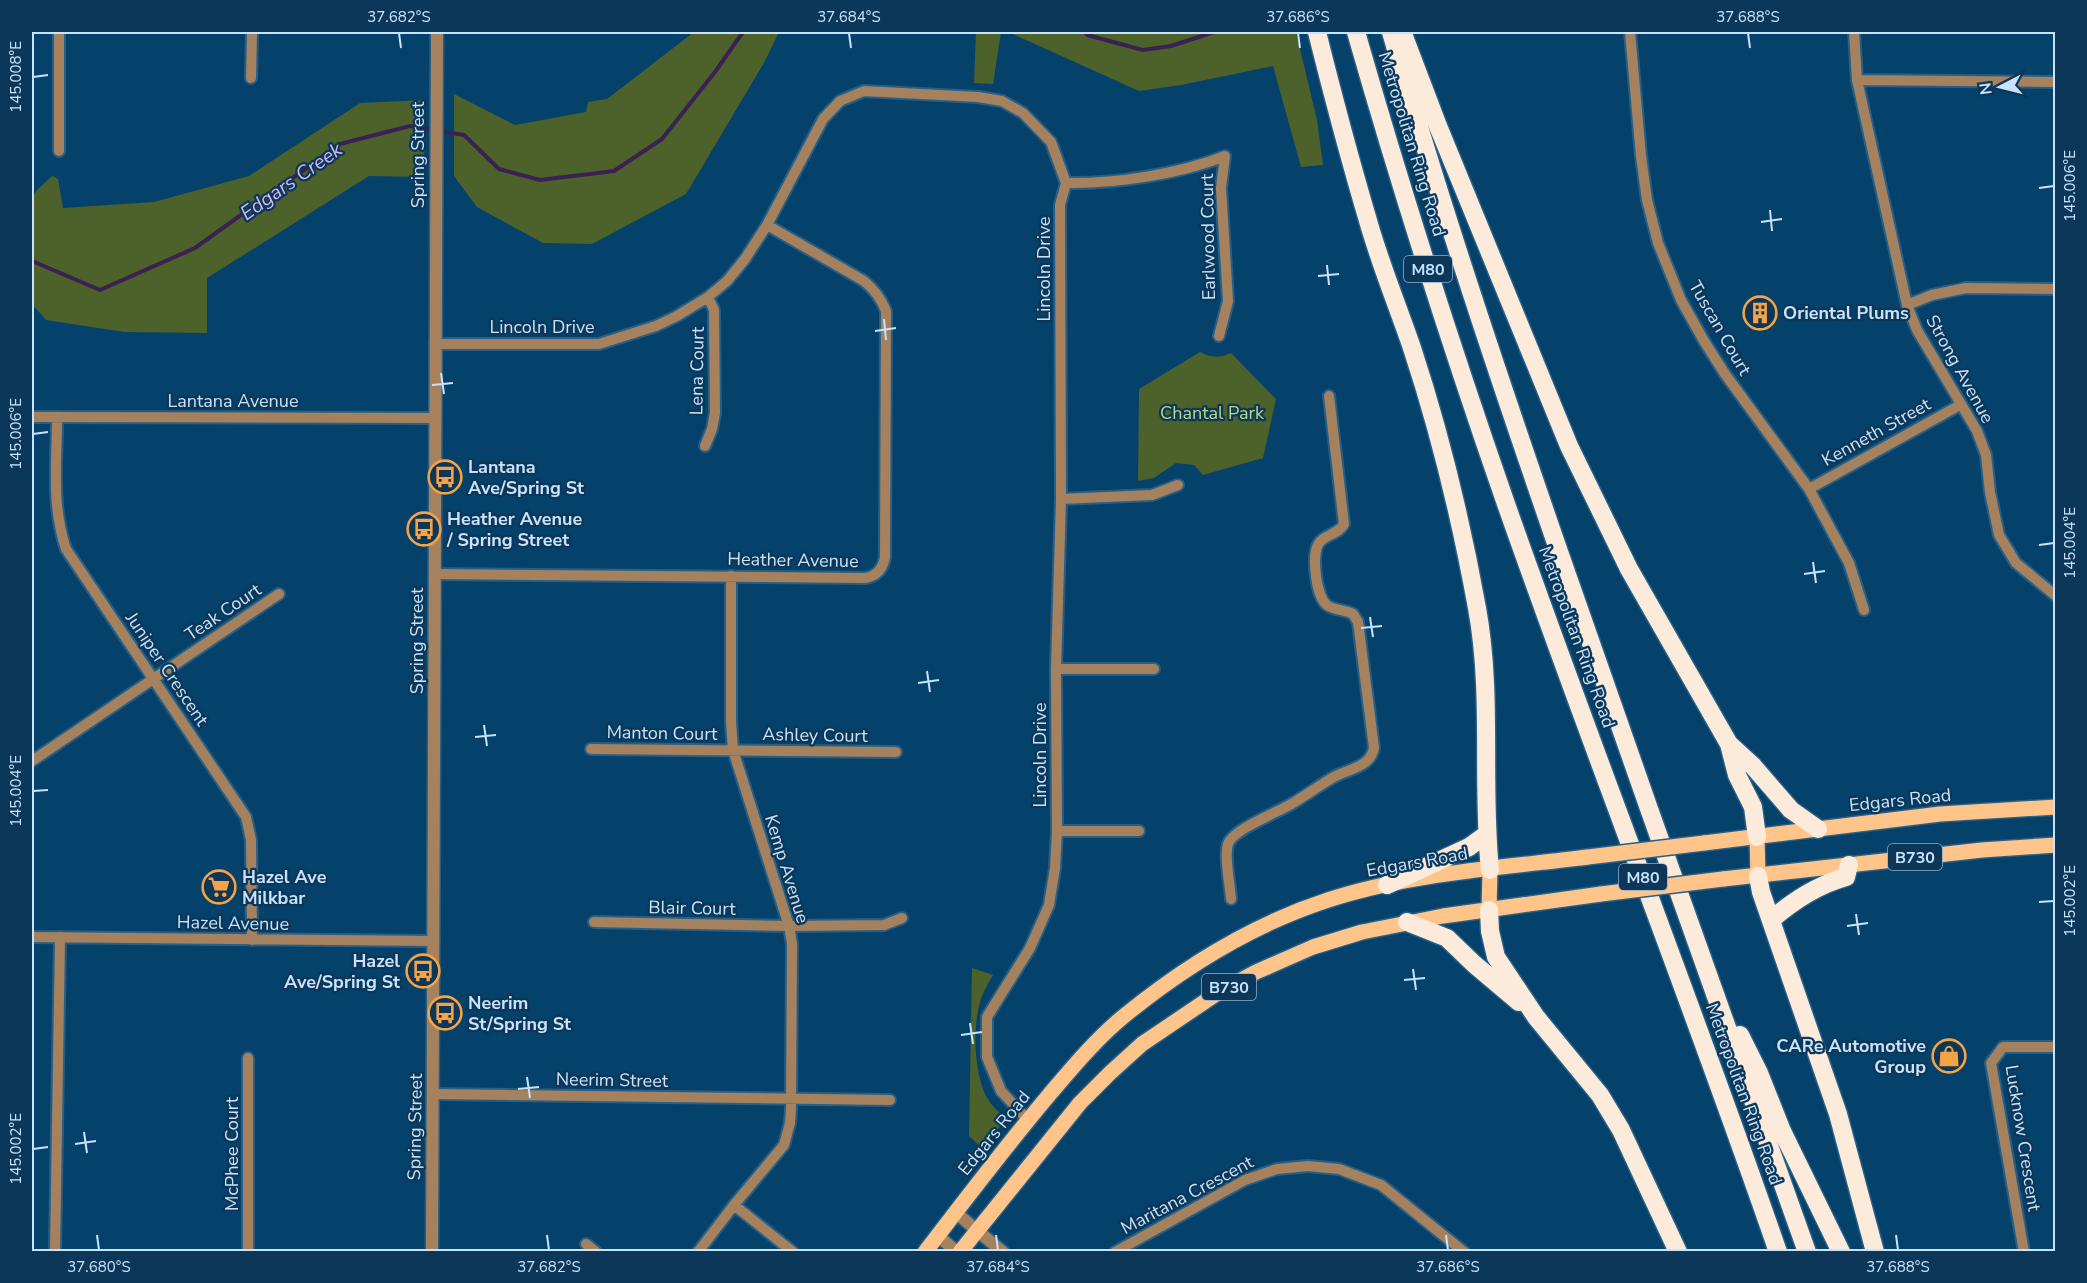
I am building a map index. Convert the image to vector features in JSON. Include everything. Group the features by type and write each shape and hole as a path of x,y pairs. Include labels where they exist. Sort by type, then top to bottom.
{"highway":[{"path":"1317,32 1333,98 1370,227 1428,399 1470,572 1486,681 1486,834 1490,870"},
{"name":"Metropolitan Ring Road","path":"1356,32 1416,229 1488,450 1778,1251"},
{"name":"Metropolitan Ring Road","path":"1391,32 1450,228 1499,378 1640,787 1808,1251"},
{"path":"1402,32 1438,126 1574,457 1629,569 1729,744 1737,775 1753,807 1757,837"},
{"path":"1729,744 1753,766 1791,810 1818,829"},
{"path":"1387,885 1469,847 1486,834"},
{"path":"1771,920 1816,888 1846,877 1849,865"},
{"path":"1758,876 1760,890 1838,1114 1874,1249"},
{"path":"1489,910 1490,931 1496,957 1536,1017 1600,1095 1621,1130 1678,1251"},
{"path":"1407,922 1447,938 1536,1017"},
{"path":"1702,961 1759,1073 1782,1131 1841,1251"},
{"path":"1735,1128 1767,1251"}],"main road":[{"name":"Edgars Road","path":"925,1251 1028,1120 1071,1070 1123,1017 1174,979 1232,942 1330,899 1387,885 1588,857 1940,814 2055,807"},
{"path":"1757,837 1758,876"},
{"name":"B730","path":"958,1251 1080,1104 1142,1044 1219,992 1284,958 1336,939 1407,922 1723,879 1982,850 2055,845"},
{"path":"1489,910 1490,870"}],"street":[{"path":"59,32 59,151"},
{"path":"251,78 252,32"},
{"name":"Spring Street","path":"432,1251 437,32"},
{"name":"Tuscan Court","path":"1630,32 1641,156 1647,200 1658,243 1682,300 1720,366 1809,489 1849,563 1864,610"},
{"name":"Strong Avenue","path":"1854,32 1857,80 1907,305 1917,330 1977,431 1986,455 1990,492 1999,535 2016,563 2055,596"},
{"path":"1857,80 2055,82"},
{"name":"Lincoln Drive","path":"435,344 599,344 656,326 676,316 708,297 727,281 745,259 767,225 823,118 840,101 864,91 978,97 1002,101 1023,112 1051,142 1066,183 1060,205 1061,499 1056,669 1057,831 1055,868 1048,905 1030,948 987,1017 987,1057 1001,1091 1028,1120"},
{"name":"Earlwood Court","path":"1066,183 1090,184 1196,167 1225,156 1221,188 1228,301 1219,336"},
{"name":"Heather Avenue","path":"436,574 865,578 873,577 884,566 886,325 882,301 876,291 864,281 767,225"},
{"path":"1907,305 1932,295 1966,288 2055,288"},
{"name":"Lena Court","path":"705,446 715,413 714,310 708,297"},
{"path":"1231,899 1227,849 1231,839 1257,822 1293,804 1332,778 1365,763 1373,754 1358,622 1353,614 1330,607 1322,600 1314,558 1315,550 1321,540 1340,530 1344,524 1329,396"},
{"name":"Kenneth Street","path":"1809,489 1960,405"},
{"name":"Lantana Avenue","path":"32,417 435,418"},
{"name":"Juniper Crescent","path":"57,417 55,489 58,524 66,549 246,817 250,840 252,940"},
{"path":"1061,499 1152,495 1178,485"},
{"name":"Kemp Avenue","path":"698,1251 784,1145 790,1123 792,944 789,926 733,750 731,576"},
{"name":"Teak Court","path":"32,761 279,594"},
{"path":"1056,669 1154,669"},
{"name":"Manton Court","path":"591,749 733,750"},
{"name":"Ashley Court","path":"733,750 896,752"},
{"path":"1057,831 1139,831"},
{"name":"Blair Court","path":"594,922 789,926 884,925 902,918"},
{"name":"Hazel Avenue","path":"32,937 434,941"},
{"path":"56,1251 60,937"},
{"name":"Lucknow Crescent","path":"2024,1251 1991,1063 2003,1047 2055,1047"},
{"name":"McPhee Court","path":"248,1058 248,1251"},
{"name":"Neerim Street","path":"434,1094 890,1100"},
{"name":"Maritana Crescent","path":"1115,1251 1245,1180 1277,1169 1308,1166 1338,1169 1381,1185 1464,1251"},
{"path":"734,1205 793,1251"},
{"path":"955,1212 1003,1251"},
{"path":"938,1235 958,1251"},
{"path":"586,1244 596,1251"}],"green space":[{"path":"694,32 779,32 765,61 686,194 592,244 543,243 477,207 454,176 454,94 515,125 586,112 588,102 607,99"},
{"path":"976,32 1001,32 993,84 974,83"},
{"path":"1008,32 1296,32 1317,120 1323,165 1301,167 1273,66 1181,85 1139,91"},
{"path":"425,100 424,177 369,176 207,278 207,333 124,332 46,320 32,304 32,198 52,176 58,179 63,208 154,202 249,176 360,103"},
{"name":"Chantal Park","path":"1200,352 1215,357 1231,353 1276,399 1263,458 1203,475 1194,465 1176,463 1154,478 1138,481 1139,389"},
{"path":"972,968 993,975 983,993 979,1007 976,1034 977,1064 984,1091 991,1103 1006,1118 983,1149 969,1136"}],"waterway":[{"name":"Edgars Creek","path":"32,261 100,290 195,248 340,144 410,126 464,135 499,169 540,180 614,171 662,139 715,72 743,32"},
{"name":"Edgars Creek","path":"1085,32 1087,35 1143,50 1171,46 1214,32"}],"place":[{"name":"Oriental Plums","path":"1760,313"},
{"name":"Lantana Ave/Spring St","path":"445,477"},
{"name":"Heather Avenue / Spring Street","path":"424,529"},
{"name":"Hazel Ave Milkbar","path":"219,887"},
{"name":"Hazel Ave/Spring St","path":"423,971"},
{"name":"Neerim St/Spring St","path":"445,1013"},
{"name":"CARe Automotive Group","path":"1949,1056"}]}
